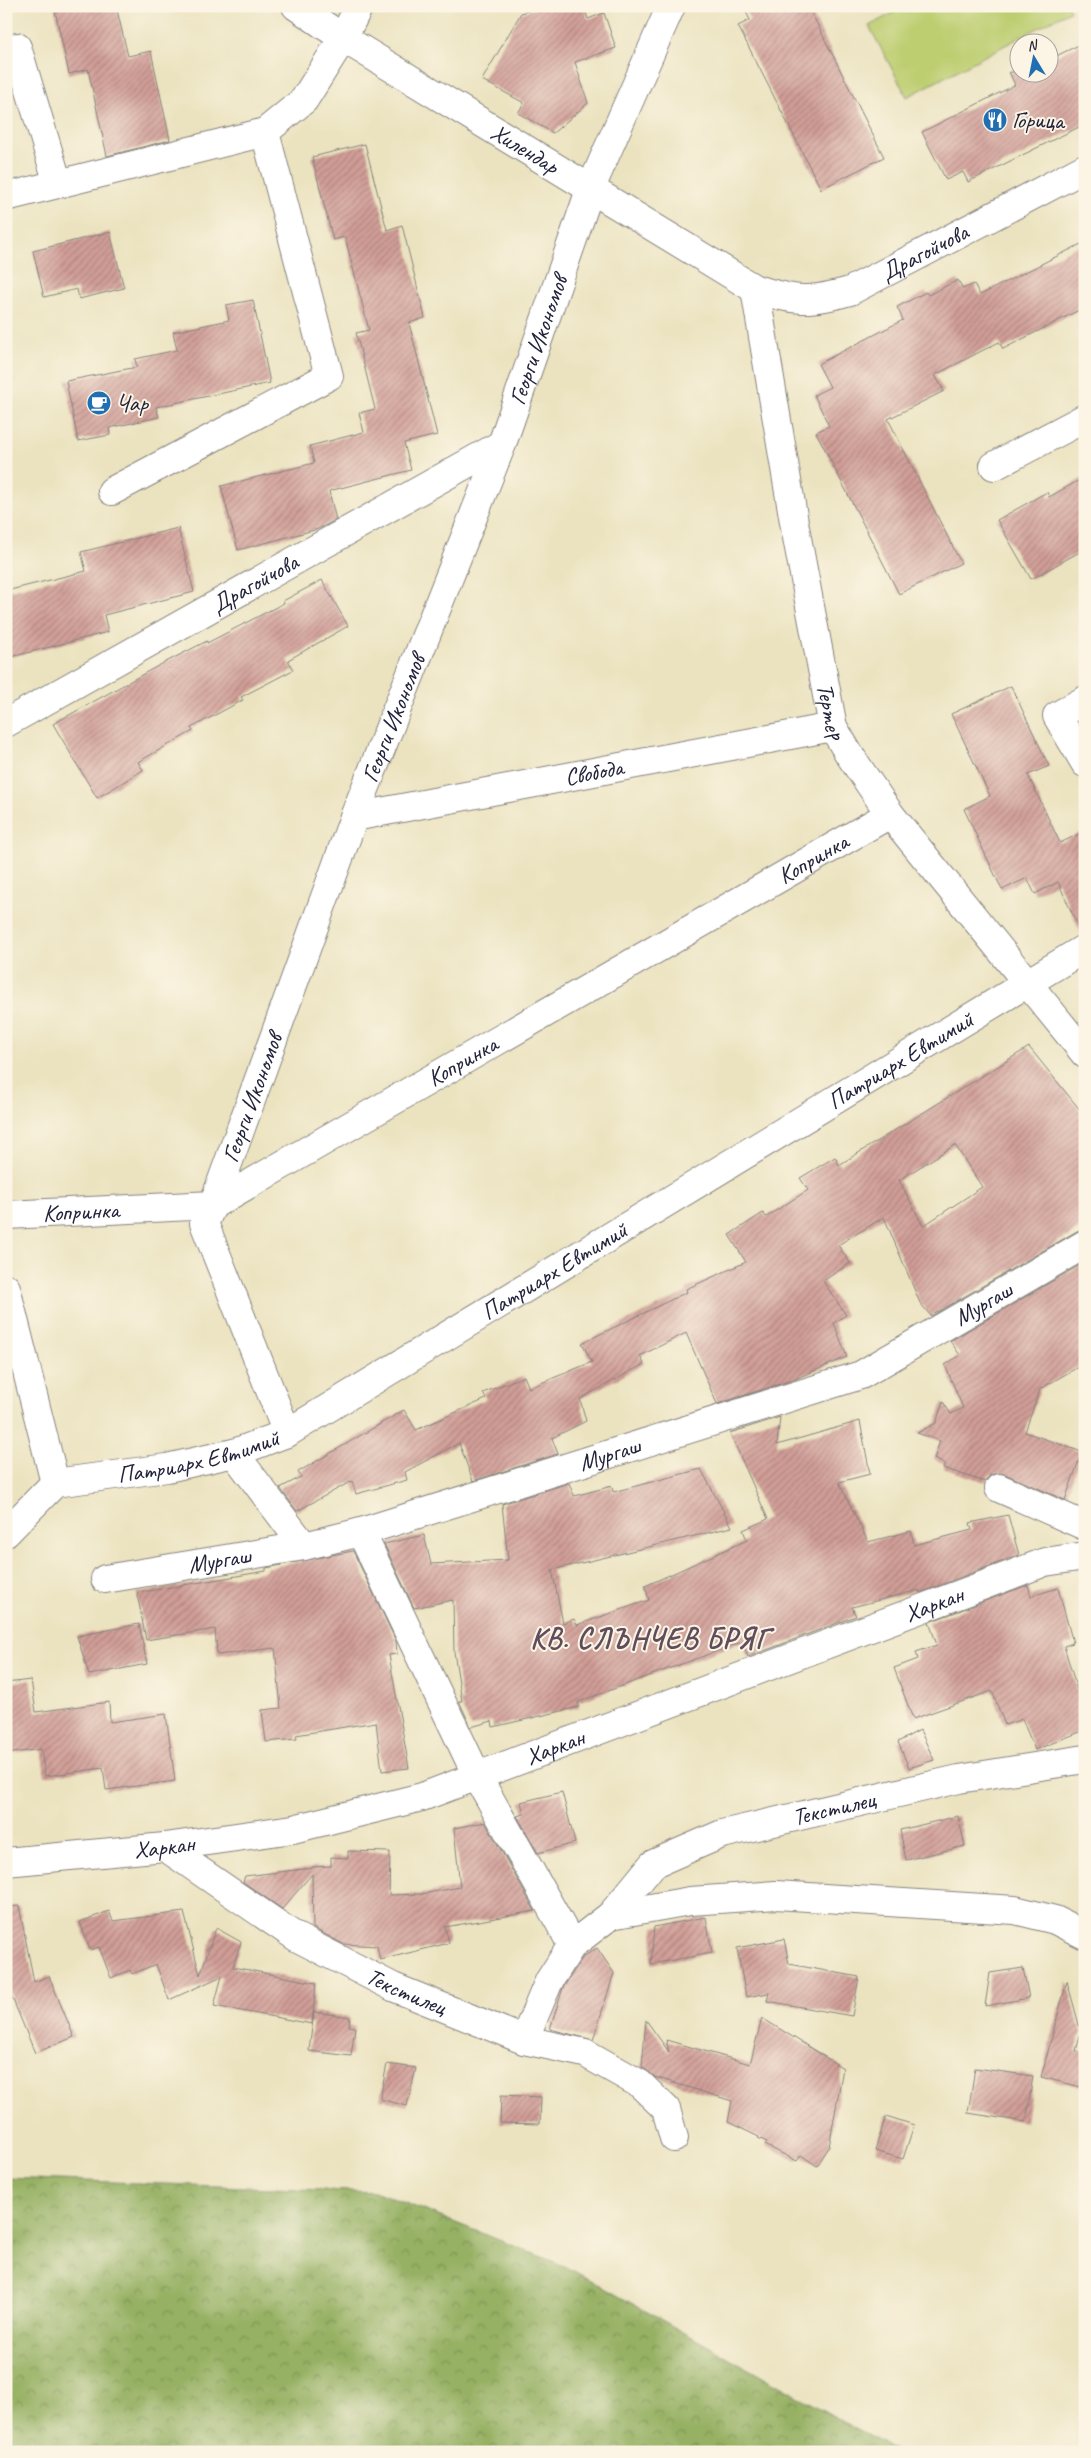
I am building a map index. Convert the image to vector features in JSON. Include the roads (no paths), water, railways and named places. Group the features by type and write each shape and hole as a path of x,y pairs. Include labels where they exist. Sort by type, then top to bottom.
{"street":[{"name":"Хилендар","path":"296,6 343,38 755,289"},
{"path":"6,197 265,132 304,100 343,38 359,6"},
{"name":"Георги Икономов","path":"287,1433 204,1223 214,1205 354,817 502,444 590,190 671,6"},
{"path":"17,47 58,184"},
{"path":"112,490 329,376 265,132"},
{"name":"Драгойчова","path":"755,289 796,300 820,299 850,291 1085,168"},
{"name":"Тертер","path":"755,289 794,522 833,727 890,814 1085,1054"},
{"path":"994,466 1085,418"},
{"name":"Драгойчова","path":"6,723 502,444"},
{"path":"1085,700 1057,716 1085,763"},
{"name":"Свобода","path":"354,817 833,727"},
{"name":"Копринка","path":"6,1215 214,1205 890,814"},
{"name":"Патриарх Евтимий","path":"55,1483 167,1468 234,1453 287,1433 1085,948"},
{"name":"Мургаш","path":"104,1579 304,1546 361,1532 861,1375 1085,1244"},
{"path":"6,1288 55,1483 6,1533"},
{"path":"234,1453 304,1546"},
{"path":"999,1488 1085,1526"},
{"path":"361,1532 478,1776 572,1945"},
{"name":"Харкан","path":"6,1862 165,1847 293,1829 422,1797 1045,1562 1085,1556"},
{"name":"Текстилец","path":"165,1847 296,1937 393,1987 524,2040 549,1981 572,1945 611,1915 653,1864 722,1834 959,1779 1085,1759"},
{"name":"Текстилец","path":"611,1915 690,1902 776,1895 1015,1910 1055,1920 1085,1935"},
{"path":"524,2040 585,2052 640,2084 666,2109 674,2138"}],"place":[{"name":"Горица","path":"995,120"},
{"name":"Чар","path":"99,403"}],"district":[{"name":"КВ. СЛЪНЧЕВ БРЯГ","path":"650,1638"}]}
